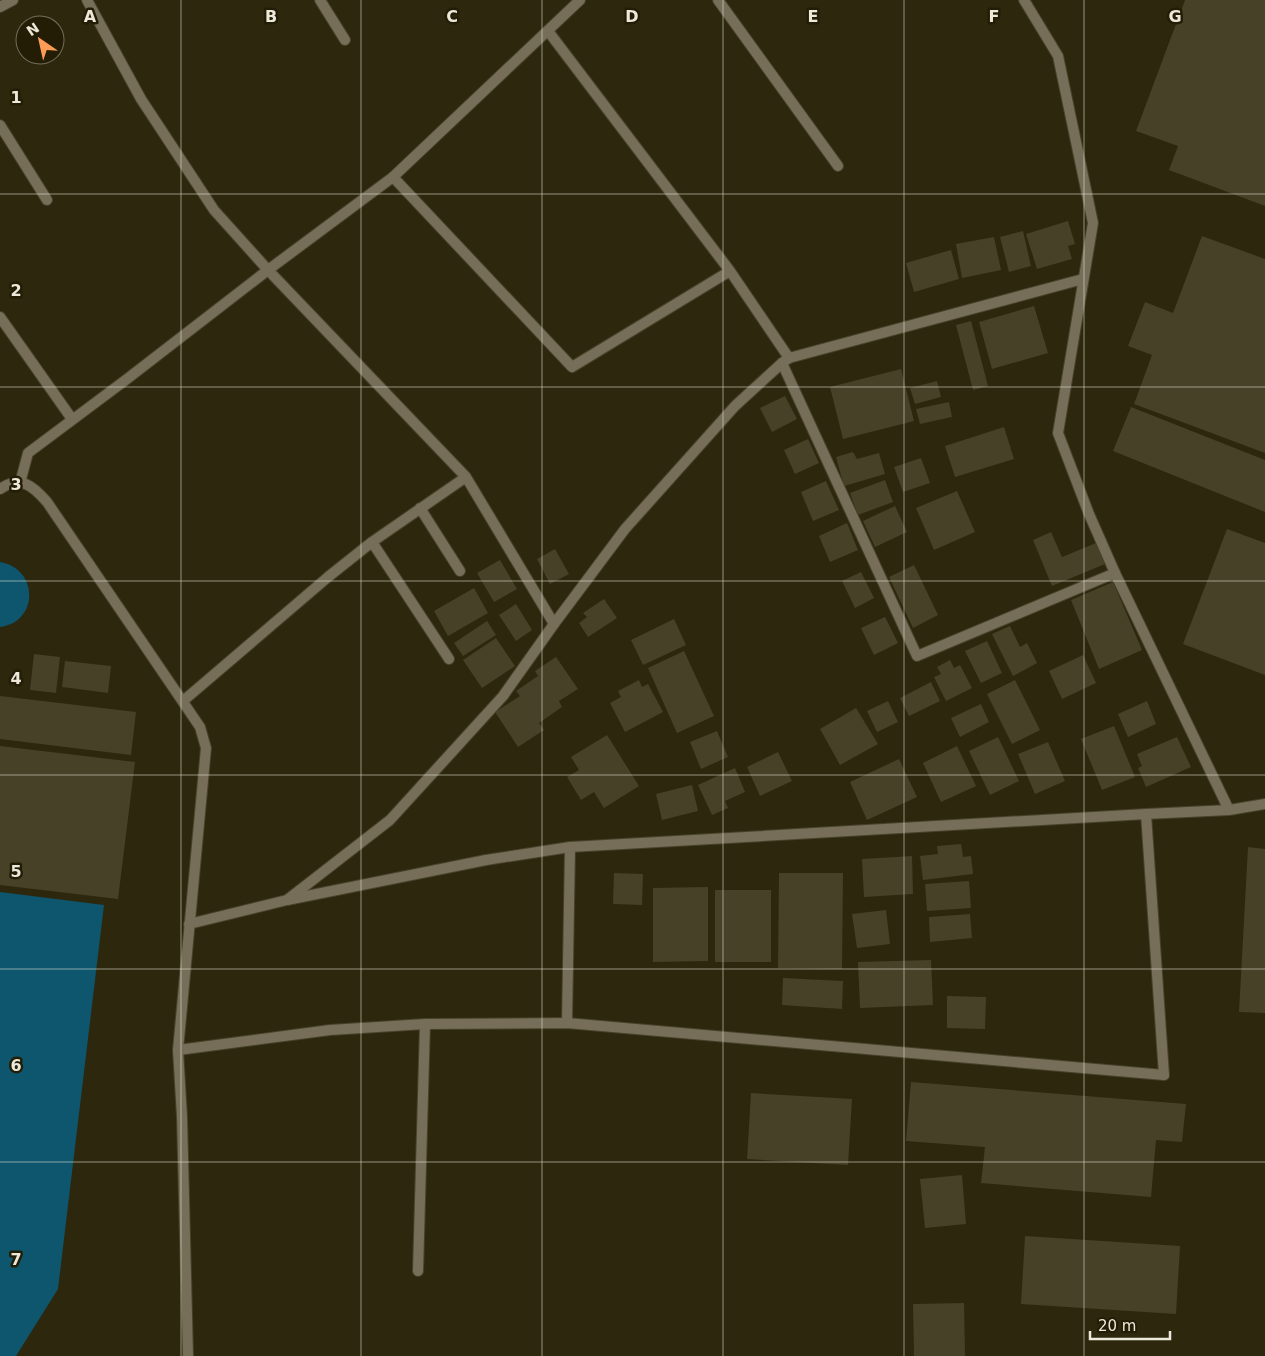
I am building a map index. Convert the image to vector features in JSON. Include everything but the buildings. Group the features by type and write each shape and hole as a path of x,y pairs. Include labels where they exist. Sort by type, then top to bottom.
{"street":[{"path":"0,7 14,0"},
{"path":"87,0 141,99 214,210 268,270 466,477 554,624"},
{"path":"320,0 345,40"},
{"path":"20,483 28,453 393,177 580,0"},
{"path":"718,0 838,166"},
{"path":"1024,0 1058,56 1093,223 1058,433 1089,514 1115,572 1228,810"},
{"path":"548,32 730,272 785,360 917,656 1115,572"},
{"path":"0,125 47,200"},
{"path":"393,177 572,367 730,272"},
{"path":"287,900 390,820 503,696 624,529 735,406 785,360 1083,279"},
{"path":"0,317 72,419"},
{"path":"183,701 328,577 372,542 466,477"},
{"path":"0,488 15,482 26,483 36,490 47,502 183,701 200,727 204,737 206,748 178,1050 188,1356"},
{"path":"420,508 460,570"},
{"path":"372,542 449,658"},
{"path":"189,924 287,900 486,860 570,847 1228,810 1265,804"},
{"path":"178,1050 330,1030 425,1024 567,1024 1164,1075 1146,814"},
{"path":"567,1024 570,847"},
{"path":"418,1271 425,1024"}],"water":[{"path":"0,562 13,567 22,575 28,585 29,596 27,607 22,616 13,623 0,627"},
{"path":"0,892 104,905 58,1289 16,1356 0,1356"}]}
